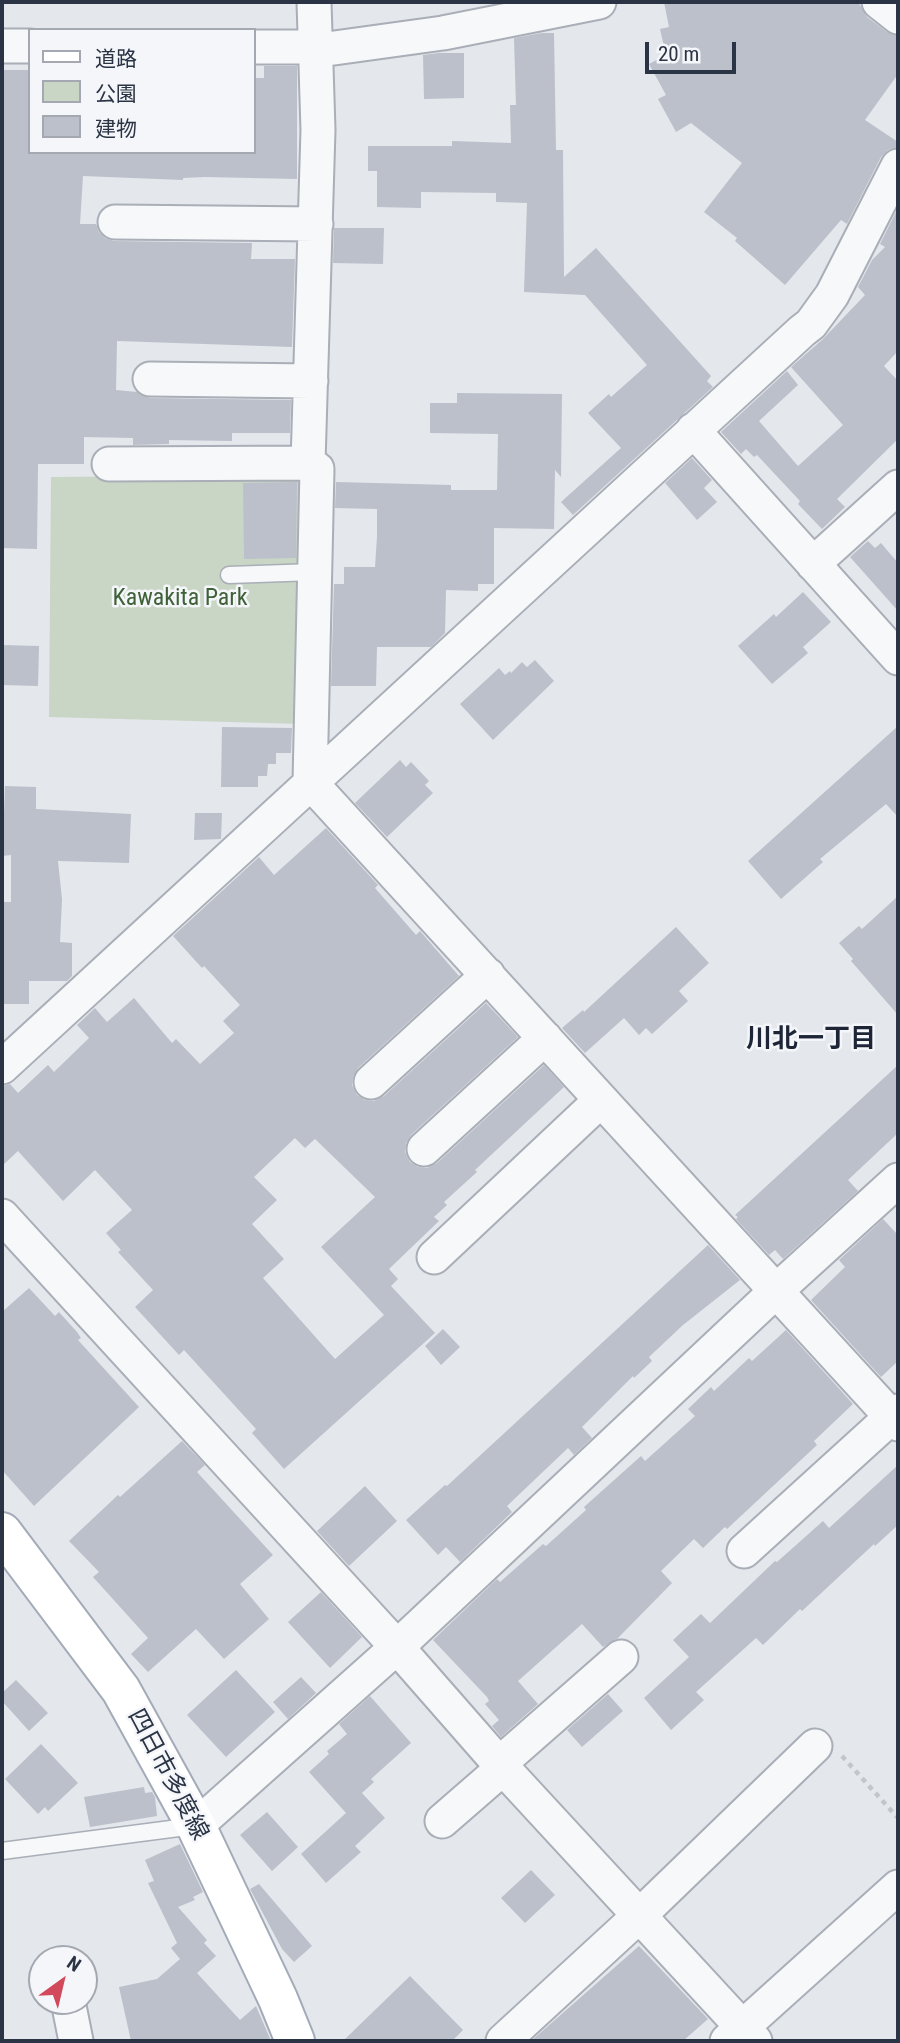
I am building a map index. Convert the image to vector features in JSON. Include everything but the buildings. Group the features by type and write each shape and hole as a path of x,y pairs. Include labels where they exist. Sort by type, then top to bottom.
{"main road":[{"name":"四日市多度線","path":"2,1532 121,1690 196,1826 278,1999 295,2041"}],"street":[{"path":"309,463 318,130 314,2"},
{"path":"256,47 327,49 443,33 598,2"},
{"path":"879,2 898,18"},
{"path":"2,46 28,46"},
{"path":"2,1067 811,324 831,295 898,166"},
{"path":"115,222 316,224"},
{"path":"150,379 311,381"},
{"path":"693,430 898,658"},
{"path":"109,464 309,463 317,469 310,782 776,1291 896,1417 744,1550"},
{"path":"813,565 898,487"},
{"path":"371,1082 488,975"},
{"path":"424,1149 545,1038"},
{"path":"434,1257 601,1100"},
{"path":"196,1826 397,1647 898,1180"},
{"path":"2,1216 640,1915 741,2037 898,1888"},
{"path":"442,1821 621,1657"},
{"path":"503,2041 826,1748"},
{"path":"71,2015 76,2041"}],"lane":[{"path":"229,575 314,572"},
{"path":"2,1851 196,1826"}],"path":[{"path":"826,1748 898,1818"}],"green space":[{"name":"Kawakita Park","path":"304,475 301,724 49,717 51,477"}],"district":[{"name":"川北一丁目","path":"811,1040"}]}
